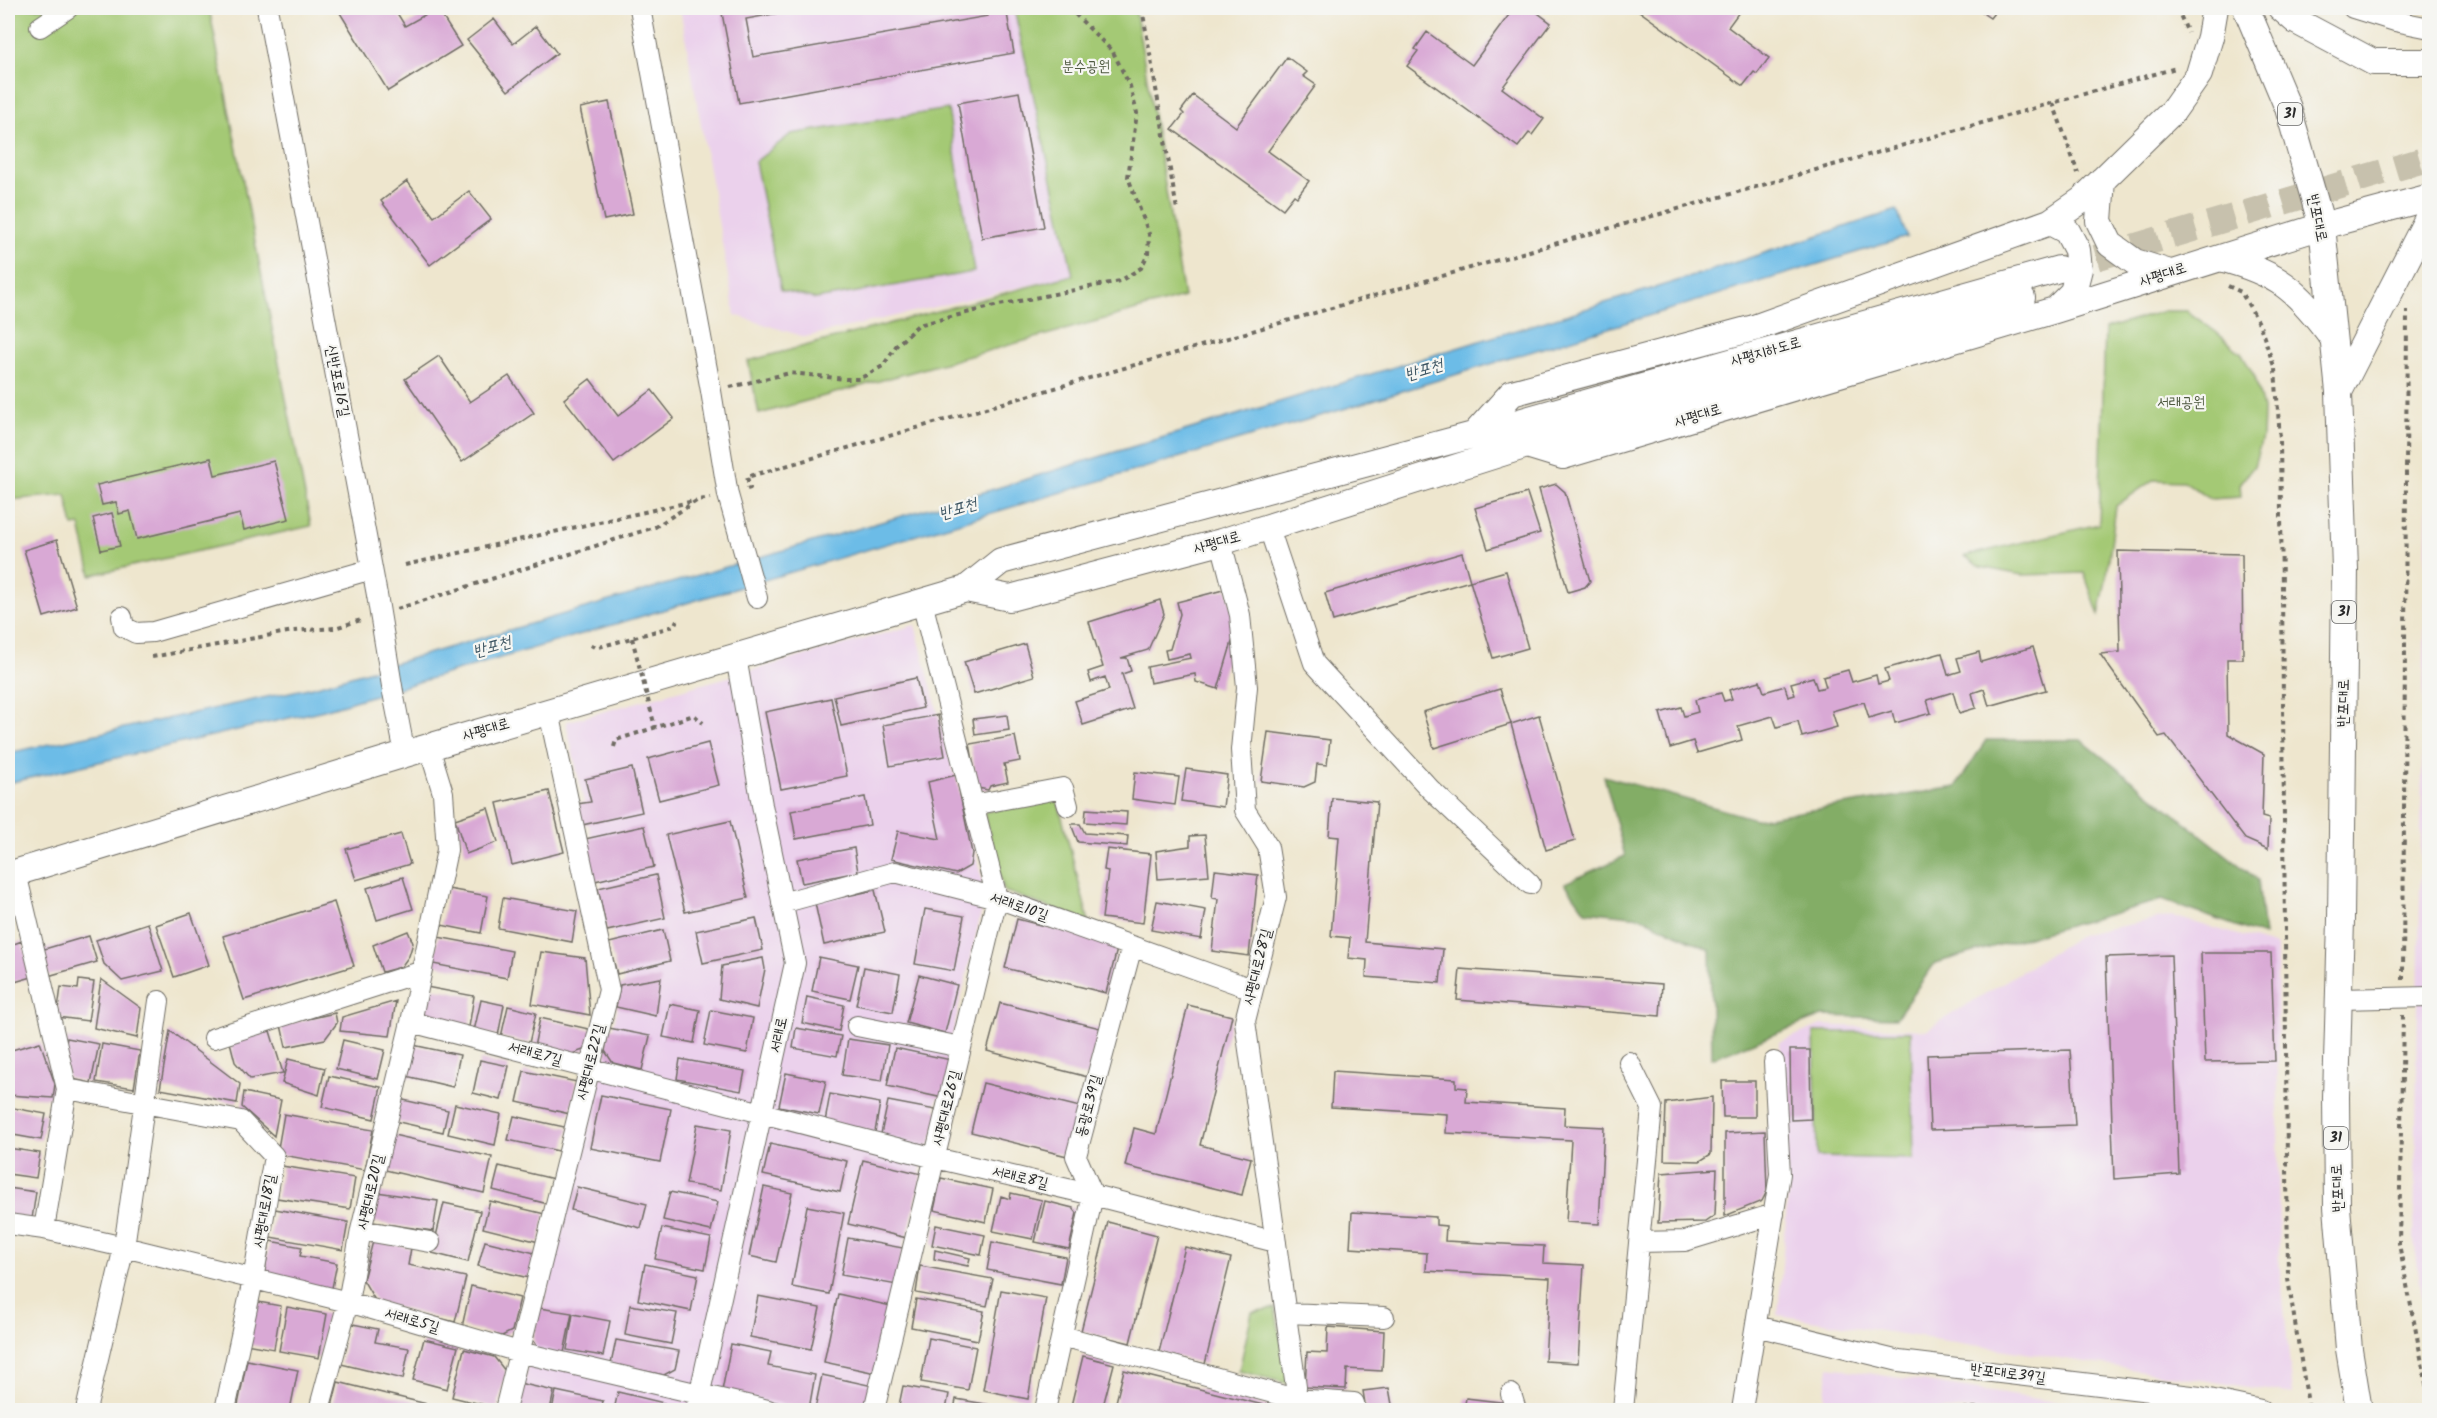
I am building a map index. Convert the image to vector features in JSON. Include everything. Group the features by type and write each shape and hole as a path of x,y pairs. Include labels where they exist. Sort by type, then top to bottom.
{"main road":[{"path":"1473,435 1512,393 1754,328 2050,222 2082,200 2090,177 2173,111 2199,74 2210,37 2215,8"},
{"name":"반포대로","path":"2246,8 2288,108 2322,226 2339,392 2345,569 2336,1097 2337,1207 2349,1349 2359,1410"},
{"path":"2281,8 2296,21 2373,62 2430,62"},
{"path":"2090,177 2098,220 2110,244 2135,262 2170,273"},
{"name":"사평대로","path":"966,589 1010,598 1269,528 1527,445 1563,456 2055,310 2322,226 2430,197"},
{"path":"2339,392 2430,214"},
{"path":"2050,222 2067,231 2077,250 2079,269 2073,292 2055,310"},
{"path":"2219,257 2259,268 2280,281 2312,310 2334,339"},
{"name":"사평지하도로","path":"1473,435 2062,277 1527,445"},
{"name":"사평대로","path":"12,874 405,754 966,589 1001,561 1473,435"}],"street":[{"path":"40,27 68,8"},
{"name":"신반포로16길","path":"267,8 405,754"},
{"path":"640,8 729,499 757,598"},
{"path":"2353,8 2395,21 2430,28"},
{"path":"2396,8 2430,16"},
{"path":"1269,528 1314,663 1430,789 1530,884"},
{"name":"사평대로28길","path":"1221,542 1240,615 1246,677 1241,750 1245,810 1268,847 1276,897 1245,1021 1287,1313 1296,1388 1294,1405"},
{"path":"122,617 124,627 136,633 153,632 372,569"},
{"name":"사평대로26길","path":"874,1410 997,898 922,602"},
{"name":"서래로","path":"698,1402 795,963 762,805 736,657"},
{"name":"사평대로22길","path":"505,1410 609,990 549,712"},
{"name":"사평대로20길","path":"319,1410 348,1302 361,1230 411,1022 447,850 443,793 429,747"},
{"path":"973,805 1063,788 1068,806"},
{"name":"서래로10길","path":"782,903 895,872 997,898 1252,989"},
{"path":"12,874 67,1089 44,1229"},
{"name":"동광로39길","path":"1093,1195 1076,1156 1132,946"},
{"path":"214,1038 420,972"},
{"path":"2339,999 2430,997"},
{"path":"86,1410 124,1247 159,1001"},
{"name":"서래로7길","path":"411,1022 763,1113"},
{"path":"856,1026 962,1047"},
{"path":"1623,1410 1652,1108 1629,1062"},
{"path":"1742,1410 1780,1174 1774,1062"},
{"name":"사평대로18길","path":"67,1089 241,1121 274,1156 253,1280 225,1410"},
{"name":"서래로8길","path":"763,1113 1276,1242"},
{"path":"1045,1410 1093,1195"},
{"path":"1639,1242 1685,1241 1774,1214"},
{"name":"서래로5길","path":"8,1224 44,1229 124,1247 348,1302 698,1402 768,1410"},
{"path":"361,1230 430,1242"},
{"path":"1287,1313 1384,1317"},
{"name":"반포대로39길","path":"1756,1326 1899,1361 2200,1396 2261,1410"},
{"path":"1062,1336 1294,1405 1354,1403 1355,1410"}],"path":[{"path":"711,391 790,373 846,380 859,379 883,366 896,346 918,325 999,305 1120,281 1141,268 1148,254 1149,234 1128,177 1137,113 1130,86 1113,52 1069,8"},
{"path":"1142,8 1177,210"},
{"path":"405,565 698,500 729,499 750,488 747,477 1489,262 2180,67"},
{"path":"2053,103 2090,177"},
{"path":"2225,284 2241,292 2253,312 2275,369 2280,439 2282,577 2288,1279 2309,1410"},
{"path":"2408,302 2399,1244 2430,1404"},
{"path":"393,610 655,527 698,500"},
{"path":"152,657 294,631 335,628 370,617"},
{"path":"591,645 596,648 674,626 677,620"},
{"path":"632,638 655,727"},
{"path":"615,747 616,740 694,715 703,723"},
{"path":"1945,1410 1968,1408 2001,1410"}],"shaded area":[{"path":"680,8 1014,8 1073,275 805,337 735,315"},
{"path":"2429,372 2430,1352 2414,1240"},
{"path":"915,625 982,879 983,905 864,1410 517,1410 624,983 566,722"},
{"path":"2172,916 2277,946 2279,1260 2293,1394 1778,1315 1788,1193 1780,1042 1821,1025 1926,1030 2082,934"},
{"path":"1829,1367 2108,1410 1822,1410"}],"green space":[{"path":"8,8 209,8 311,526 91,575 80,525 73,526 66,495 8,500"},
{"name":"분수공원","path":"1014,8 1135,8 1184,297 759,414 748,361 1073,275"},
{"path":"948,109 974,272 816,299 781,290 755,162 791,134"},
{"name":"서래공원","path":"2164,311 2187,311 2216,332 2241,353 2255,377 2263,409 2262,438 2254,466 2240,484 2241,497 2210,499 2184,481 2153,480 2116,506 2099,615 2084,573 2022,575 1980,567 1965,556 2099,524 2105,329"},
{"path":"1986,740 2081,740 2258,880 2264,936 2162,900 1935,963 1896,1018 1822,1016 1712,1058 1710,950 1641,917 1585,911 1565,883 1625,856 1604,776 1755,819 1956,787"},
{"path":"1057,798 1089,922 1004,891 984,812"},
{"path":"1814,1032 1911,1032 1914,1159 1817,1157"},
{"path":"1275,1308 1290,1384 1239,1371 1252,1312"}],"water":[{"name":"반포천","path":"1897,210 1907,237 1327,414 324,710 8,783 8,753 313,687 974,495 1687,278"}],"building":[{"path":"337,8 394,8 405,26 437,8 461,46 388,91"},
{"path":"721,8 806,8 746,19 753,57 988,16 986,8 1006,8 1014,53 739,103"},
{"path":"1514,8 1539,8 1541,9 1538,13 1551,23 1502,88 1544,119 1532,135 1529,133 1518,147 1407,66 1418,51 1415,49 1427,32 1472,65"},
{"path":"1635,8 1742,8 1728,27 1769,58 1757,74 1754,72 1743,86"},
{"path":"1975,8 1998,8 1990,18"},
{"path":"494,19 513,44 536,26 557,53 508,91 467,40"},
{"path":"1287,57 1307,72 1303,76 1316,85 1268,151 1309,181 1297,197 1294,195 1283,209 1172,129 1184,114 1181,111 1193,95 1236,127"},
{"path":"1019,92 1044,227 982,238 958,103"},
{"path":"609,102 633,214 604,220 580,108"},
{"path":"407,181 434,217 469,191 491,219 430,265 381,201"},
{"path":"439,356 470,402 509,376 534,413 462,462 405,379"},
{"path":"590,379 618,416 652,390 674,418 614,463 564,399"},
{"path":"211,458 215,475 274,461 289,519 244,530 240,514 137,539 130,511 119,514 116,502 102,505 97,485"},
{"path":"1556,484 1565,492 1590,581 1585,587 1568,592 1539,489"},
{"path":"1527,493 1540,533 1488,549 1475,508"},
{"path":"112,513 120,546 101,550 93,518"},
{"path":"57,540 77,607 44,617 24,550"},
{"path":"2118,551 2242,554 2243,659 2227,659 2228,734 2264,754 2262,817 2269,819 2268,849 2245,839 2166,735 2159,737 2100,654 2120,652"},
{"path":"1462,553 1470,581 1333,621 1325,593"},
{"path":"1506,571 1528,648 1493,658 1470,581"},
{"path":"1227,589 1237,625 1218,689 1196,682 1195,674 1150,683 1147,667 1191,658 1190,654 1167,659 1165,650 1170,649 1180,614 1177,602"},
{"path":"1160,600 1164,614 1148,650 1121,658 1127,658 1131,671 1122,674 1133,709 1083,725 1075,701 1109,690 1105,677 1091,682 1088,672 1103,667 1089,622"},
{"path":"1025,644 1034,676 974,694 964,662"},
{"path":"2033,647 2046,690 1989,706 1984,689 1972,693 1976,708 1959,713 1953,692 1927,700 1931,713 1895,723 1892,711 1869,718 1864,702 1832,711 1837,727 1802,737 1798,721 1777,727 1773,716 1738,726 1742,740 1697,753 1693,741 1670,748 1660,713 1681,707 1684,716 1698,712 1695,700 1721,693 1724,701 1732,699 1729,690 1760,681 1764,692 1785,686 1788,697 1795,695 1791,683 1813,677 1817,689 1826,687 1823,677 1848,670 1852,682 1876,675 1878,684 1889,681 1885,669 1942,653 1948,675 1961,671 1957,658 1979,652 1981,662"},
{"path":"916,678 923,708 841,726 834,696"},
{"path":"1500,689 1511,724 1434,748 1423,712"},
{"path":"831,698 847,776 781,789 765,712"},
{"path":"938,715 945,756 890,766 883,725"},
{"path":"1007,715 1009,730 975,735 973,719"},
{"path":"1539,715 1575,841 1546,850 1511,724"},
{"path":"1268,732 1330,740 1327,765 1317,764 1315,782 1304,787 1261,781"},
{"path":"1015,736 1020,761 1004,764 1008,782 990,786 988,790 978,788 970,744"},
{"path":"708,743 719,785 659,800 648,759"},
{"path":"632,768 642,812 582,825 577,804 591,802 585,779"},
{"path":"1186,769 1227,775 1223,807 1181,801"},
{"path":"1135,772 1179,777 1175,805 1132,799"},
{"path":"956,775 972,853 970,866 956,874 891,859 898,831 940,839 928,782"},
{"path":"549,791 564,852 512,865 497,803"},
{"path":"865,797 870,825 796,839 791,811"},
{"path":"1332,798 1377,802 1365,942 1443,949 1440,983 1366,977 1367,960 1348,958 1350,938 1331,936 1339,837 1329,836"},
{"path":"488,808 498,842 466,854 455,819"},
{"path":"1086,809 1127,812 1126,825 1085,822"},
{"path":"730,821 748,898 685,912 666,835"},
{"path":"1071,824 1080,824 1085,833 1128,836 1127,846 1078,842"},
{"path":"644,826 654,867 595,881 585,839"},
{"path":"401,834 410,864 356,880 346,849"},
{"path":"1205,835 1209,875 1158,879 1156,851 1190,846 1190,836"},
{"path":"854,848 858,872 802,883 797,859"},
{"path":"1107,849 1151,854 1143,923 1102,918 1108,871 1104,870"},
{"path":"1215,870 1258,875 1249,956 1212,951 1218,899 1212,898"},
{"path":"656,875 665,918 607,931 598,888"},
{"path":"403,877 413,909 377,920 367,888"},
{"path":"448,889 488,896 481,933 441,925"},
{"path":"875,890 885,932 824,945 815,903"},
{"path":"503,898 577,911 572,942 498,928"},
{"path":"1157,901 1206,910 1201,939 1151,930"},
{"path":"334,902 354,966 244,1000 223,936"},
{"path":"925,909 964,916 954,971 915,964"},
{"path":"191,913 209,965 174,977 156,925"},
{"path":"756,918 763,950 703,963 696,931"},
{"path":"1017,919 1118,945 1106,993 1005,968"},
{"path":"148,923 163,971 122,981 104,964 96,940"},
{"path":"663,930 670,961 617,974 609,943"},
{"path":"408,931 413,943 409,956 401,967 382,972 373,945"},
{"path":"89,936 97,962 48,976 41,950"},
{"path":"438,937 512,951 507,978 433,964"},
{"path":"22,941 32,977 8,984 8,946"},
{"path":"541,952 585,958 590,1015 532,1004"},
{"path":"2201,953 2271,953 2275,1061 2205,1062"},
{"path":"2171,955 2179,1174 2114,1179 2106,957"},
{"path":"819,957 858,965 850,999 812,991"},
{"path":"763,958 765,969 757,1008 719,999 722,966"},
{"path":"864,967 900,974 893,1012 856,1005"},
{"path":"1460,969 1662,984 1660,1016 1457,1000"},
{"path":"919,975 957,985 945,1033 906,1023"},
{"path":"661,978 656,1016 616,1007 620,985"},
{"path":"101,979 141,1008 137,1038 94,1028"},
{"path":"79,980 94,982 88,1021 57,1017 61,987 78,989"},
{"path":"421,986 474,996 469,1027 424,1018 417,1007"},
{"path":"807,997 844,1005 839,1031 802,1023"},
{"path":"481,1000 504,1005 498,1036 474,1031"},
{"path":"396,1001 390,1036 340,1031 342,1017"},
{"path":"1000,1003 1100,1028 1088,1077 987,1051"},
{"path":"670,1004 700,1010 694,1043 663,1037"},
{"path":"1188,1005 1232,1016 1200,1145 1251,1158 1242,1195 1125,1166 1134,1128 1156,1134"},
{"path":"508,1006 536,1013 529,1043 501,1037"},
{"path":"711,1010 753,1018 747,1053 704,1045"},
{"path":"335,1013 337,1023 325,1039 286,1047 281,1025"},
{"path":"540,1018 593,1030 589,1048 572,1054 534,1047"},
{"path":"609,1028 650,1036 642,1070 613,1063 605,1051"},
{"path":"796,1028 841,1036 837,1056 793,1048"},
{"path":"170,1031 240,1084 237,1103 160,1089"},
{"path":"270,1031 283,1073 250,1079 235,1062 230,1042"},
{"path":"67,1038 99,1044 91,1083 68,1078 63,1057"},
{"path":"848,1039 888,1045 882,1081 842,1075"},
{"path":"343,1040 385,1050 378,1079 336,1069"},
{"path":"40,1042 55,1084 53,1098 8,1095 8,1051"},
{"path":"102,1044 140,1051 134,1088 96,1082"},
{"path":"413,1045 460,1055 453,1087 406,1076"},
{"path":"895,1048 951,1060 943,1098 887,1086"},
{"path":"1790,1050 1810,1050 1811,1119 1791,1120"},
{"path":"2070,1050 2075,1125 1930,1130 1927,1055"},
{"path":"288,1059 325,1068 319,1095 282,1083"},
{"path":"680,1059 745,1071 741,1091 677,1079"},
{"path":"480,1060 509,1066 501,1100 473,1093"},
{"path":"524,1071 577,1082 570,1114 517,1102"},
{"path":"1333,1071 1456,1079 1456,1087 1467,1088 1466,1102 1565,1108 1564,1125 1604,1127 1599,1224 1566,1222 1571,1140 1446,1133 1447,1114 1331,1107"},
{"path":"786,1073 826,1081 819,1114 779,1106"},
{"path":"329,1076 381,1087 374,1119 322,1107"},
{"path":"1722,1081 1755,1081 1755,1117 1723,1117"},
{"path":"983,1083 1084,1108 1071,1157 971,1132"},
{"path":"244,1092 281,1100 274,1136 242,1107"},
{"path":"830,1094 880,1103 875,1132 825,1122"},
{"path":"601,1095 671,1109 660,1162 590,1148"},
{"path":"1712,1097 1711,1154 1700,1161 1664,1160 1666,1103"},
{"path":"399,1099 448,1110 443,1132 394,1121"},
{"path":"888,1101 941,1111 929,1146 881,1134"},
{"path":"455,1104 501,1114 495,1145 448,1134"},
{"path":"8,1107 46,1114 41,1140 8,1134"},
{"path":"284,1114 373,1130 365,1170 277,1154"},
{"path":"514,1116 569,1128 563,1152 508,1140"},
{"path":"697,1124 731,1130 721,1190 686,1184"},
{"path":"1765,1131 1767,1191 1762,1201 1725,1216 1725,1133"},
{"path":"389,1134 492,1157 484,1193 381,1169"},
{"path":"770,1144 847,1161 840,1192 763,1175"},
{"path":"8,1148 40,1153 36,1178 8,1174"},
{"path":"863,1160 922,1174 907,1238 848,1224"},
{"path":"282,1166 355,1178 350,1209 277,1198"},
{"path":"499,1166 554,1179 548,1204 493,1190"},
{"path":"1717,1169 1715,1215 1705,1222 1658,1223 1661,1173"},
{"path":"941,1178 993,1189 986,1222 934,1210"},
{"path":"577,1187 647,1204 641,1228 571,1210"},
{"path":"764,1187 792,1193 776,1262 749,1256"},
{"path":"8,1188 36,1192 32,1219 8,1215"},
{"path":"377,1192 438,1201 433,1231 373,1222"},
{"path":"670,1192 718,1202 711,1231 663,1220"},
{"path":"1011,1193 1042,1200 1033,1239 993,1231 1001,1196 1010,1199"},
{"path":"490,1201 545,1214 539,1242 483,1228"},
{"path":"1045,1201 1073,1208 1077,1213 1069,1249 1035,1242"},
{"path":"444,1203 480,1211 468,1262 432,1253"},
{"path":"807,1206 844,1213 829,1294 792,1287"},
{"path":"275,1209 348,1222 343,1250 270,1237"},
{"path":"1352,1212 1436,1217 1436,1225 1446,1226 1445,1241 1544,1246 1543,1263 1584,1265 1578,1363 1545,1361 1550,1278 1426,1271 1427,1253 1350,1248"},
{"path":"1108,1222 1157,1235 1130,1343 1081,1331"},
{"path":"936,1225 985,1235 981,1255 932,1245"},
{"path":"662,1228 711,1238 705,1269 655,1259"},
{"path":"848,1238 903,1248 897,1285 841,1275"},
{"path":"270,1241 302,1247 300,1256 337,1263 331,1293 264,1276"},
{"path":"373,1241 411,1248 408,1265 466,1277 455,1322 376,1302 363,1280"},
{"path":"485,1241 535,1253 529,1278 478,1266"},
{"path":"992,1242 1066,1257 1061,1284 987,1270"},
{"path":"1185,1247 1231,1258 1205,1364 1159,1352"},
{"path":"935,1250 970,1258 968,1266 934,1259"},
{"path":"645,1264 698,1275 691,1311 638,1300"},
{"path":"920,1266 993,1279 987,1306 916,1293"},
{"path":"471,1286 520,1298 512,1331 502,1336 462,1327"},
{"path":"1001,1290 1046,1298 1028,1399 983,1390"},
{"path":"838,1294 891,1306 876,1373 824,1362"},
{"path":"758,1296 820,1308 811,1349 750,1337"},
{"path":"916,1299 984,1311 978,1340 911,1327"},
{"path":"253,1301 281,1306 274,1349 245,1344"},
{"path":"630,1305 677,1313 671,1344 625,1335"},
{"path":"287,1307 327,1314 319,1358 279,1351"},
{"path":"539,1308 572,1313 564,1353 538,1347 533,1340"},
{"path":"573,1314 610,1321 603,1356 567,1350"},
{"path":"348,1323 378,1329 375,1342 409,1348 403,1379 341,1364"},
{"path":"1328,1327 1384,1331 1382,1371 1347,1369 1346,1389 1305,1387 1307,1352 1327,1353"},
{"path":"929,1338 976,1347 968,1390 921,1382"},
{"path":"424,1339 458,1347 447,1389 413,1380"},
{"path":"616,1340 679,1351 675,1369 664,1375 611,1364"},
{"path":"731,1344 771,1352 768,1366 815,1375 809,1409 722,1391"},
{"path":"464,1349 494,1357 506,1372 497,1408 452,1397"},
{"path":"1083,1356 1114,1364 1102,1410 1070,1410"},
{"path":"247,1360 298,1370 290,1410 237,1410"},
{"path":"1124,1370 1275,1408 1274,1410 1114,1410"},
{"path":"822,1375 873,1386 868,1410 815,1409"},
{"path":"338,1382 451,1410 331,1410"},
{"path":"519,1383 554,1391 550,1410 513,1410"},
{"path":"903,1386 949,1394 946,1410 898,1410"},
{"path":"1389,1388 1393,1410 1366,1410 1363,1391"},
{"path":"556,1391 603,1401 601,1410 552,1410"},
{"path":"618,1392 664,1403 663,1410 614,1410"},
{"path":"1466,1398 1508,1403 1507,1410 1464,1410"},
{"path":"956,1399 1014,1409 1014,1410 954,1410"}],"tunnel":[{"path":"2059,269 2430,158"}]}
